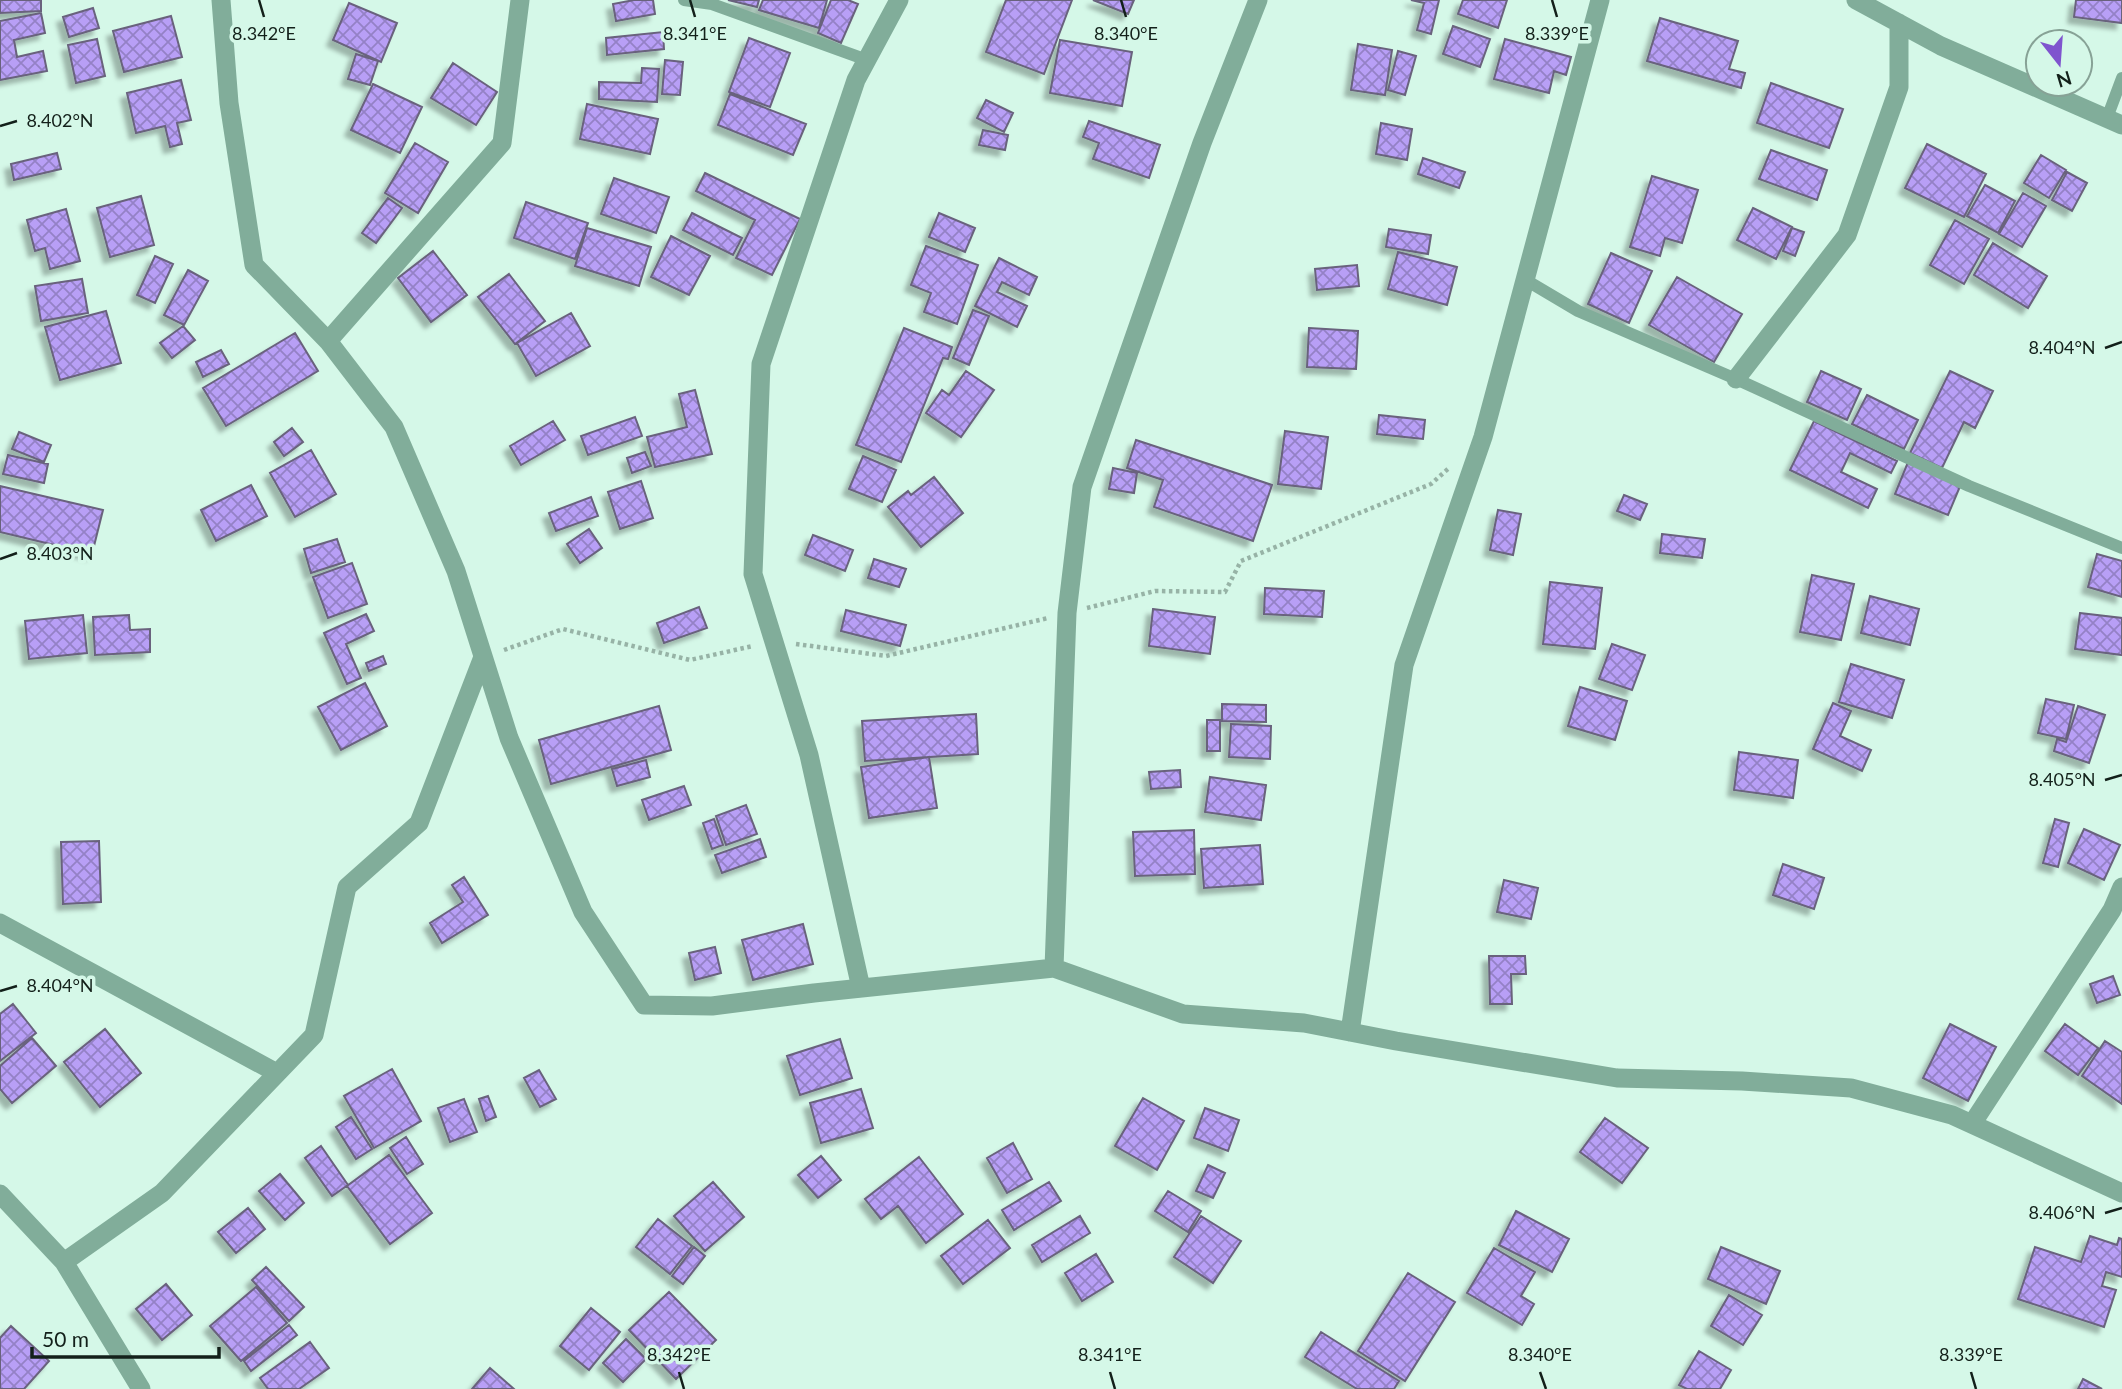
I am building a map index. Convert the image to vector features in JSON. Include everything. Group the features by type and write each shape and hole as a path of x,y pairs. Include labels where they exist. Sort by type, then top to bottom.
{"street":[{"path":"221,0 229,103 254,265 328,341 394,427 456,570 509,738 583,912 644,1005 712,1006 1054,968 1183,1014 1304,1023 1617,1078 1742,1081 1851,1088 1952,1115 2122,1193"},
{"path":"328,341 502,143 520,0"},
{"path":"861,988 809,755 753,573 761,363 856,80 899,0"},
{"path":"1054,968 1067,613 1082,488 1202,143 1258,0"},
{"path":"1350,1032 1404,665 1483,437 1600,0"},
{"path":"1856,0 1941,46 2114,122"},
{"path":"1736,380 1847,235 1899,87 1899,23"},
{"path":"64,1262 162,1193 314,1035 347,887 419,823 483,657"},
{"path":"1972,1124 2112,910 2122,887"},
{"path":"0,923 277,1073"},
{"path":"0,1194 64,1262 141,1389"}],"lane":[{"path":"684,0 712,4 867,60"},
{"path":"2114,122 2122,78"},
{"path":"1524,279 1578,311 1969,486 2122,548"}],"path":[{"path":"1067,613 1154,591 1225,593 1241,561 1431,484 1483,437"}],"building":[{"path":"0,0 41,0 41,11 0,13"},
{"path":"653,0 655,14 616,21 613,4"},
{"path":"728,0 759,0 757,7"},
{"path":"763,0 827,0 819,28 759,10"},
{"path":"831,0 848,0 858,4 841,43 818,33"},
{"path":"1006,0 1072,0 1044,74 986,52"},
{"path":"1093,0 1134,0 1128,14"},
{"path":"1411,0 1439,0 1431,34 1417,30 1424,3"},
{"path":"1463,0 1507,0 1498,28 1458,14"},
{"path":"2076,0 2122,0 2122,23 2074,17"},
{"path":"349,3 397,23 381,62 333,40"},
{"path":"93,8 99,28 69,37 63,17"},
{"path":"41,13 45,33 14,40 17,57 43,51 47,71 0,80 0,21"},
{"path":"171,16 182,57 124,72 113,31"},
{"path":"1660,18 1738,41 1729,69 1745,73 1741,88 1647,61"},
{"path":"1453,26 1490,39 1480,67 1443,54"},
{"path":"663,32 664,49 607,55 606,38"},
{"path":"749,38 790,53 770,107 729,92"},
{"path":"97,39 105,76 76,83 68,45"},
{"path":"1505,39 1571,57 1566,75 1554,71 1549,93 1494,79"},
{"path":"1060,40 1132,52 1122,106 1050,93"},
{"path":"1358,44 1392,50 1385,95 1351,90"},
{"path":"1398,51 1416,56 1405,95 1388,90"},
{"path":"356,54 378,61 370,85 348,79"},
{"path":"665,60 683,62 680,95 662,94"},
{"path":"453,63 497,92 476,125 431,98"},
{"path":"642,68 659,69 657,102 599,99 599,82 641,83"},
{"path":"181,80 191,120 177,123 182,144 170,147 165,126 136,133 127,93"},
{"path":"1771,83 1843,109 1829,148 1757,123"},
{"path":"373,84 422,107 400,153 351,130"},
{"path":"730,94 806,124 793,155 718,125"},
{"path":"986,100 1013,113 1004,132 977,118"},
{"path":"587,104 658,119 650,154 580,139"},
{"path":"1089,121 1160,145 1149,178 1093,159 1099,143 1083,137"},
{"path":"1381,123 1412,129 1407,160 1376,154"},
{"path":"983,130 1008,135 1005,150 979,145"},
{"path":"415,143 448,162 418,213 385,193"},
{"path":"1927,144 1986,174 1964,217 1905,188"},
{"path":"1771,150 1827,170 1817,200 1759,179"},
{"path":"57,153 61,169 14,180 11,164"},
{"path":"2041,155 2066,170 2049,198 2024,183"},
{"path":"1423,158 1465,172 1459,188 1418,174"},
{"path":"2067,172 2087,183 2072,211 2052,200"},
{"path":"705,173 800,219 772,275 736,258 755,220 696,191"},
{"path":"1652,176 1698,190 1682,243 1665,238 1660,256 1630,247"},
{"path":"614,178 669,197 656,233 601,214"},
{"path":"1985,185 2015,201 1998,233 1967,216"},
{"path":"2023,193 2046,206 2022,247 1999,234"},
{"path":"141,196 154,245 110,257 97,208"},
{"path":"388,198 402,208 376,243 362,233"},
{"path":"526,202 588,223 575,259 514,238"},
{"path":"1753,208 1792,227 1776,259 1737,240"},
{"path":"66,209 80,261 50,269 45,248 35,251 27,220"},
{"path":"692,213 742,238 733,255 683,230"},
{"path":"939,213 975,228 965,252 929,237"},
{"path":"1955,220 1989,239 1964,284 1930,265"},
{"path":"587,228 651,247 639,286 575,266"},
{"path":"1792,228 1804,232 1795,256 1783,251"},
{"path":"1389,229 1431,235 1428,254 1386,247"},
{"path":"671,236 710,256 689,295 651,277"},
{"path":"1993,243 2047,276 2028,308 1974,275"},
{"path":"926,246 978,265 957,324 924,312 931,293 911,285"},
{"path":"433,251 467,295 431,322 398,278"},
{"path":"1398,252 1457,267 1447,305 1388,289"},
{"path":"1611,253 1652,271 1629,323 1588,304"},
{"path":"155,256 173,264 155,303 137,295"},
{"path":"999,258 1037,277 1029,295 1002,282 997,292 1027,306 1017,327 975,306"},
{"path":"1357,265 1359,286 1317,290 1315,269"},
{"path":"188,270 208,281 184,325 164,315"},
{"path":"509,274 545,321 515,344 478,297"},
{"path":"1677,277 1742,314 1714,362 1649,325"},
{"path":"82,279 88,313 41,321 35,286"},
{"path":"973,310 989,316 969,365 953,358"},
{"path":"106,311 121,363 60,380 45,327"},
{"path":"571,313 590,346 536,376 517,343"},
{"path":"183,326 195,340 172,358 160,343"},
{"path":"904,328 952,347 948,359 943,358 901,462 856,445"},
{"path":"1309,328 1358,331 1356,369 1307,367"},
{"path":"295,333 318,371 226,426 203,388"},
{"path":"221,350 229,364 203,377 196,362"},
{"path":"966,371 994,390 961,437 926,413 942,390 949,395"},
{"path":"1821,371 1861,389 1847,420 1807,402"},
{"path":"1950,371 1993,391 1975,428 1964,422 1942,468 1910,453"},
{"path":"695,390 712,454 655,467 647,437 687,427 679,394"},
{"path":"1867,395 1918,420 1904,449 1852,424"},
{"path":"1379,415 1425,420 1423,439 1377,434"},
{"path":"635,417 642,436 588,455 581,436"},
{"path":"553,421 565,440 521,465 510,446"},
{"path":"1814,421 1897,461 1891,473 1850,453 1841,472 1877,489 1868,508 1790,470"},
{"path":"292,428 303,442 284,456 274,442"},
{"path":"1285,431 1328,437 1321,489 1278,484"},
{"path":"19,432 51,445 44,462 12,449"},
{"path":"1136,440 1272,485 1253,541 1154,507 1163,480 1127,468"},
{"path":"311,450 336,494 295,517 270,473"},
{"path":"645,452 651,466 632,473 627,458"},
{"path":"8,455 48,464 44,483 3,474"},
{"path":"863,456 896,470 882,502 849,489"},
{"path":"1908,462 1961,484 1948,515 1895,494"},
{"path":"1113,468 1137,473 1134,493 1109,489"},
{"path":"934,477 963,513 921,547 888,507 908,491 911,495"},
{"path":"641,481 653,518 620,529 608,492"},
{"path":"251,485 267,516 216,541 201,510"},
{"path":"0,486 103,510 92,554 0,532"},
{"path":"1624,495 1647,504 1640,520 1617,511"},
{"path":"591,497 598,516 556,531 549,513"},
{"path":"1498,510 1521,514 1513,555 1490,550"},
{"path":"589,529 602,548 580,563 567,544"},
{"path":"1662,534 1705,539 1702,558 1660,553"},
{"path":"813,535 853,550 845,571 805,555"},
{"path":"337,539 345,562 311,573 304,549"},
{"path":"2097,554 2122,561 2122,597 2088,587"},
{"path":"874,559 906,569 899,587 868,578"},
{"path":"352,563 367,604 328,618 313,577"},
{"path":"1812,575 1854,584 1841,640 1800,632"},
{"path":"1550,582 1602,588 1595,649 1543,644"},
{"path":"1265,588 1324,591 1322,617 1264,614"},
{"path":"1870,596 1919,609 1910,645 1861,633"},
{"path":"699,607 707,628 664,643 657,623"},
{"path":"1153,609 1215,617 1210,654 1149,646"},
{"path":"846,610 906,625 900,646 841,631"},
{"path":"2080,613 2122,618 2122,655 2075,649"},
{"path":"366,614 374,631 346,644 361,678 347,684 324,633"},
{"path":"83,615 87,653 29,659 25,621"},
{"path":"129,615 130,630 150,629 150,652 95,655 93,617"},
{"path":"1612,644 1645,655 1632,690 1599,679"},
{"path":"383,656 386,664 369,671 366,663"},
{"path":"1851,664 1904,680 1892,718 1839,702"},
{"path":"365,683 387,726 341,750 318,707"},
{"path":"1580,687 1627,701 1615,740 1568,726"},
{"path":"2046,699 2074,705 2066,739 2038,733"},
{"path":"1833,703 1851,711 1840,736 1871,750 1862,771 1813,749"},
{"path":"1222,704 1266,705 1266,722 1222,721"},
{"path":"659,706 671,750 551,784 539,740"},
{"path":"2078,706 2105,715 2089,763 2054,751 2057,739 2066,742"},
{"path":"976,714 978,754 865,761 862,721"},
{"path":"1207,720 1220,720 1220,751 1207,751"},
{"path":"1231,724 1271,726 1270,759 1229,757"},
{"path":"1739,752 1798,760 1793,798 1734,790"},
{"path":"929,757 937,808 869,818 861,767"},
{"path":"646,760 650,777 617,786 612,769"},
{"path":"1180,770 1181,787 1151,789 1149,772"},
{"path":"1210,777 1266,785 1261,820 1205,812"},
{"path":"684,786 691,805 649,820 642,800"},
{"path":"746,805 757,834 726,845 716,816"},
{"path":"714,819 723,845 712,849 703,823"},
{"path":"2055,819 2069,823 2058,867 2043,863"},
{"path":"2084,829 2120,845 2104,880 2068,863"},
{"path":"1194,830 1195,874 1135,876 1133,832"},
{"path":"760,839 766,857 722,873 715,855"},
{"path":"99,841 101,902 63,904 61,842"},
{"path":"1260,845 1263,884 1204,888 1201,849"},
{"path":"1783,864 1824,878 1814,909 1773,895"},
{"path":"464,877 488,915 442,943 430,923 463,902 452,885"},
{"path":"1504,880 1538,888 1531,919 1497,912"},
{"path":"803,924 813,964 753,980 742,940"},
{"path":"715,947 721,973 695,980 689,953"},
{"path":"1489,956 1525,956 1526,974 1511,974 1512,1004 1490,1004"},
{"path":"2113,976 2120,995 2097,1003 2090,984"},
{"path":"13,1004 36,1033 0,1061 0,1014"},
{"path":"1950,1024 1996,1047 1968,1101 1923,1078"},
{"path":"2065,1024 2098,1048 2078,1075 2045,1051"},
{"path":"105,1029 141,1073 100,1107 64,1062"},
{"path":"32,1038 56,1066 12,1103 0,1089 0,1066"},
{"path":"840,1039 852,1078 800,1095 787,1056"},
{"path":"2105,1041 2122,1052 2122,1104 2082,1076"},
{"path":"392,1069 421,1121 374,1148 344,1096"},
{"path":"539,1070 556,1099 540,1107 524,1078"},
{"path":"861,1089 873,1128 821,1143 810,1103"},
{"path":"488,1096 496,1117 486,1121 479,1099"},
{"path":"1143,1098 1184,1121 1157,1170 1115,1146"},
{"path":"464,1099 477,1132 450,1142 438,1108"},
{"path":"1205,1108 1239,1120 1228,1151 1194,1138"},
{"path":"351,1117 372,1149 356,1159 336,1127"},
{"path":"1605,1118 1648,1148 1622,1183 1580,1152"},
{"path":"406,1137 423,1164 407,1174 390,1148"},
{"path":"1013,1143 1032,1179 1007,1193 987,1158"},
{"path":"321,1146 348,1185 332,1196 305,1158"},
{"path":"389,1155 432,1213 390,1244 347,1186"},
{"path":"821,1156 841,1180 818,1198 798,1175"},
{"path":"919,1157 963,1214 926,1243 898,1206 881,1219 865,1199"},
{"path":"1208,1165 1225,1173 1213,1198 1196,1191"},
{"path":"280,1174 304,1203 285,1220 259,1191"},
{"path":"713,1182 744,1217 705,1251 674,1216"},
{"path":"1049,1182 1061,1201 1014,1230 1002,1210"},
{"path":"1168,1191 1201,1211 1188,1232 1155,1211"},
{"path":"248,1208 265,1229 236,1253 218,1232"},
{"path":"1516,1211 1569,1239 1552,1272 1499,1245"},
{"path":"1080,1216 1090,1233 1042,1262 1032,1245"},
{"path":"1201,1216 1241,1241 1213,1283 1174,1257"},
{"path":"658,1219 692,1246 670,1274 636,1247"},
{"path":"988,1220 1010,1248 963,1284 941,1256"},
{"path":"2090,1236 2117,1245 2119,1238 2122,1239 2122,1277 2106,1272 2102,1286 2116,1290 2104,1327 2018,1299 2035,1247 2081,1262"},
{"path":"694,1247 705,1256 683,1284 672,1276"},
{"path":"1721,1247 1780,1271 1766,1304 1708,1279"},
{"path":"1494,1248 1535,1272 1521,1296 1534,1304 1522,1325 1467,1293"},
{"path":"1096,1254 1113,1282 1082,1301 1065,1273"},
{"path":"266,1267 304,1307 289,1321 252,1280"},
{"path":"1408,1273 1455,1302 1405,1381 1358,1351"},
{"path":"166,1284 192,1315 162,1340 136,1309"},
{"path":"256,1287 287,1323 241,1361 210,1326"},
{"path":"669,1292 716,1340 676,1379 629,1330"},
{"path":"1729,1295 1762,1315 1743,1345 1711,1326"},
{"path":"591,1308 620,1332 589,1370 560,1346"},
{"path":"289,1325 297,1335 251,1371 244,1361"},
{"path":"11,1326 49,1361 24,1389 0,1389 0,1338"},
{"path":"1321,1332 1399,1381 1394,1389 1357,1389 1305,1357"},
{"path":"626,1339 646,1359 623,1382 603,1363"},
{"path":"310,1342 329,1368 299,1389 268,1389 260,1378"},
{"path":"1699,1351 1731,1370 1720,1389 1687,1389 1679,1385"},
{"path":"490,1368 514,1389 472,1389"},
{"path":"2083,1379 2102,1389 2078,1389"}]}
